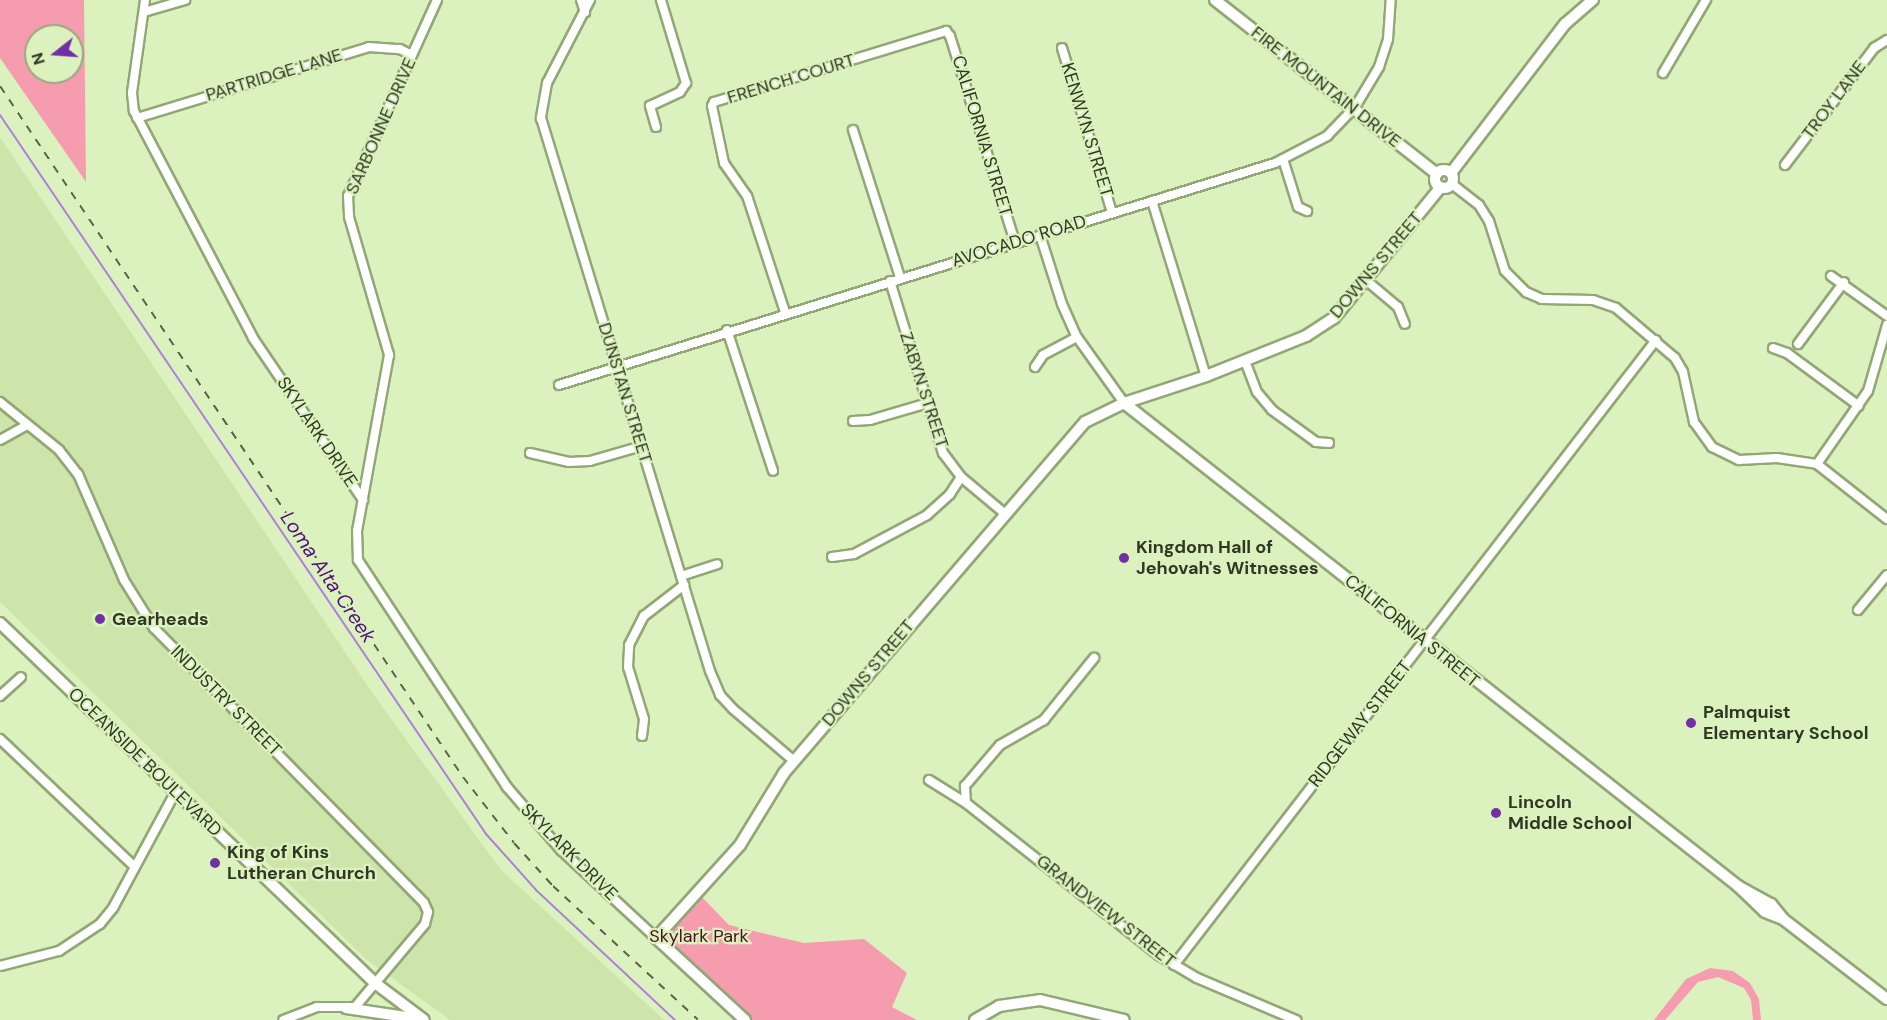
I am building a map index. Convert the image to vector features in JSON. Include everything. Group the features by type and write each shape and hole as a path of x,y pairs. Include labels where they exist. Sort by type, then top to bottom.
{"main road":[{"name":"FIRE MOUNTAIN DRIVE","path":"1215,0 1355,107 1437,174 1445,170 1448,182"},
{"name":"DOWNS STREET","path":"656,938 740,846 794,762 1004,513 1085,422 1124,403 1206,376 1306,336 1334,318 1448,182 1565,24 1593,0"},
{"name":"CALIFORNIA STREET","path":"1124,403 1425,642 1738,886 1756,893 1784,919 1887,999"},
{"name":"OCEANSIDE BOULEVARD","path":"0,623 375,983 423,1020"},
{"path":"656,938 746,1020"},
{"path":"975,1020 999,1006 1040,1000 1124,1020"},
{"path":"346,1008 423,1020"}],"street":[{"name":"SKYLARK DRIVE","path":"145,0 132,93 137,117 253,338 363,500 356,546 362,570 507,787 561,850 656,938"},
{"path":"144,12 185,0"},
{"name":"SARBONNE DRIVE","path":"363,500 389,355 349,217 348,196 437,0"},
{"path":"581,0 585,12"},
{"name":"DUNSTAN STREET","path":"590,0 547,83 541,118 681,576 720,695 794,762"},
{"path":"656,127 650,106 680,92 686,83 660,0"},
{"name":"AVOCADO ROAD","path":"560,385 616,364 1152,201 1282,159 1327,136 1355,107 1379,67 1388,39 1391,0"},
{"path":"1663,73 1706,0"},
{"name":"CALIFORNIA STREET","path":"946,31 950,36 1015,242"},
{"name":"FRENCH COURT","path":"785,312 747,195 724,163 712,106 714,102 946,31"},
{"name":"TROY LANE","path":"1785,165 1874,48 1887,40"},
{"name":"PARTRIDGE LANE","path":"137,117 369,47 400,49 412,55"},
{"name":"KENWYN STREET","path":"1062,48 1112,213"},
{"path":"853,130 900,278"},
{"path":"1282,159 1298,207 1307,211"},
{"path":"1448,182 1479,205 1489,220 1505,271 1526,292 1563,302 1593,300 1616,308 1675,358 1683,372 1694,422 1712,447 1739,460 1777,458 1817,464 1887,519"},
{"path":"1152,201 1206,376"},
{"name":"CALIFORNIA STREET","path":"1040,235 1062,304 1077,337 1124,403"},
{"path":"1831,276 1844,282 1887,316"},
{"name":"ZABYN STREET","path":"890,281 944,453 961,477 1004,513"},
{"path":"1367,281 1398,307 1405,324"},
{"path":"1798,344 1844,282"},
{"path":"1817,464 1859,406 1877,368 1887,325"},
{"path":"728,330 773,471"},
{"path":"1035,368 1043,355 1077,337"},
{"name":"RIDGEWAY STREET","path":"1174,965 1656,340"},
{"path":"1773,348 1787,353 1859,406"},
{"path":"1245,361 1257,392 1272,410 1316,442 1329,442"},
{"name":"INDUSTRY STREET","path":"0,402 59,450 78,474 123,580 154,628 424,903 428,912 425,924 355,1007 346,1008"},
{"path":"853,421 928,403"},
{"path":"0,440 27,425"},
{"path":"530,453 569,462 590,461 642,446"},
{"path":"832,556 854,554 927,515 961,477"},
{"path":"681,576 717,564"},
{"path":"1858,610 1887,575"},
{"path":"642,736 644,719 628,667 629,645 644,616 684,585"},
{"path":"966,803 965,786 1000,745 1044,720 1094,658"},
{"path":"0,696 21,677"},
{"path":"0,739 134,866"},
{"name":"GRANDVIEW STREET","path":"929,780 966,803 1174,965 1296,1020"},
{"path":"0,966 59,951 88,934 113,908 176,790"},
{"path":"283,1020 317,1007 346,1008"}],"shaded area":[{"path":"0,137 373,694 501,870 664,1020 450,1020 366,959 0,602"}],"green space":[{"path":"0,0 84,0 86,182 0,58"},
{"name":"Skylark Park","path":"697,892 729,925 804,943 864,939 907,973 892,1007 917,1020 745,1020 656,938"},
{"path":"1710,968 1733,971 1750,983 1759,999 1761,1020 1753,1020 1751,1000 1744,988 1718,977 1698,982 1665,1020 1654,1020 1686,979"}],"waterway":[{"name":"Loma Alta Creek","path":"0,115 486,834 536,890 675,1020"}],"railway":[{"path":"0,86 463,777 514,843 553,886 698,1020"}],"place":[{"name":"Kingdom Hall of Jehovah's Witnesses","path":"1124,558"},
{"name":"Gearheads","path":"100,619"},
{"name":"Palmquist Elementary School","path":"1691,723"},
{"name":"Lincoln Middle School","path":"1496,813"},
{"name":"King of Kins Lutheran Church","path":"215,863"}]}
